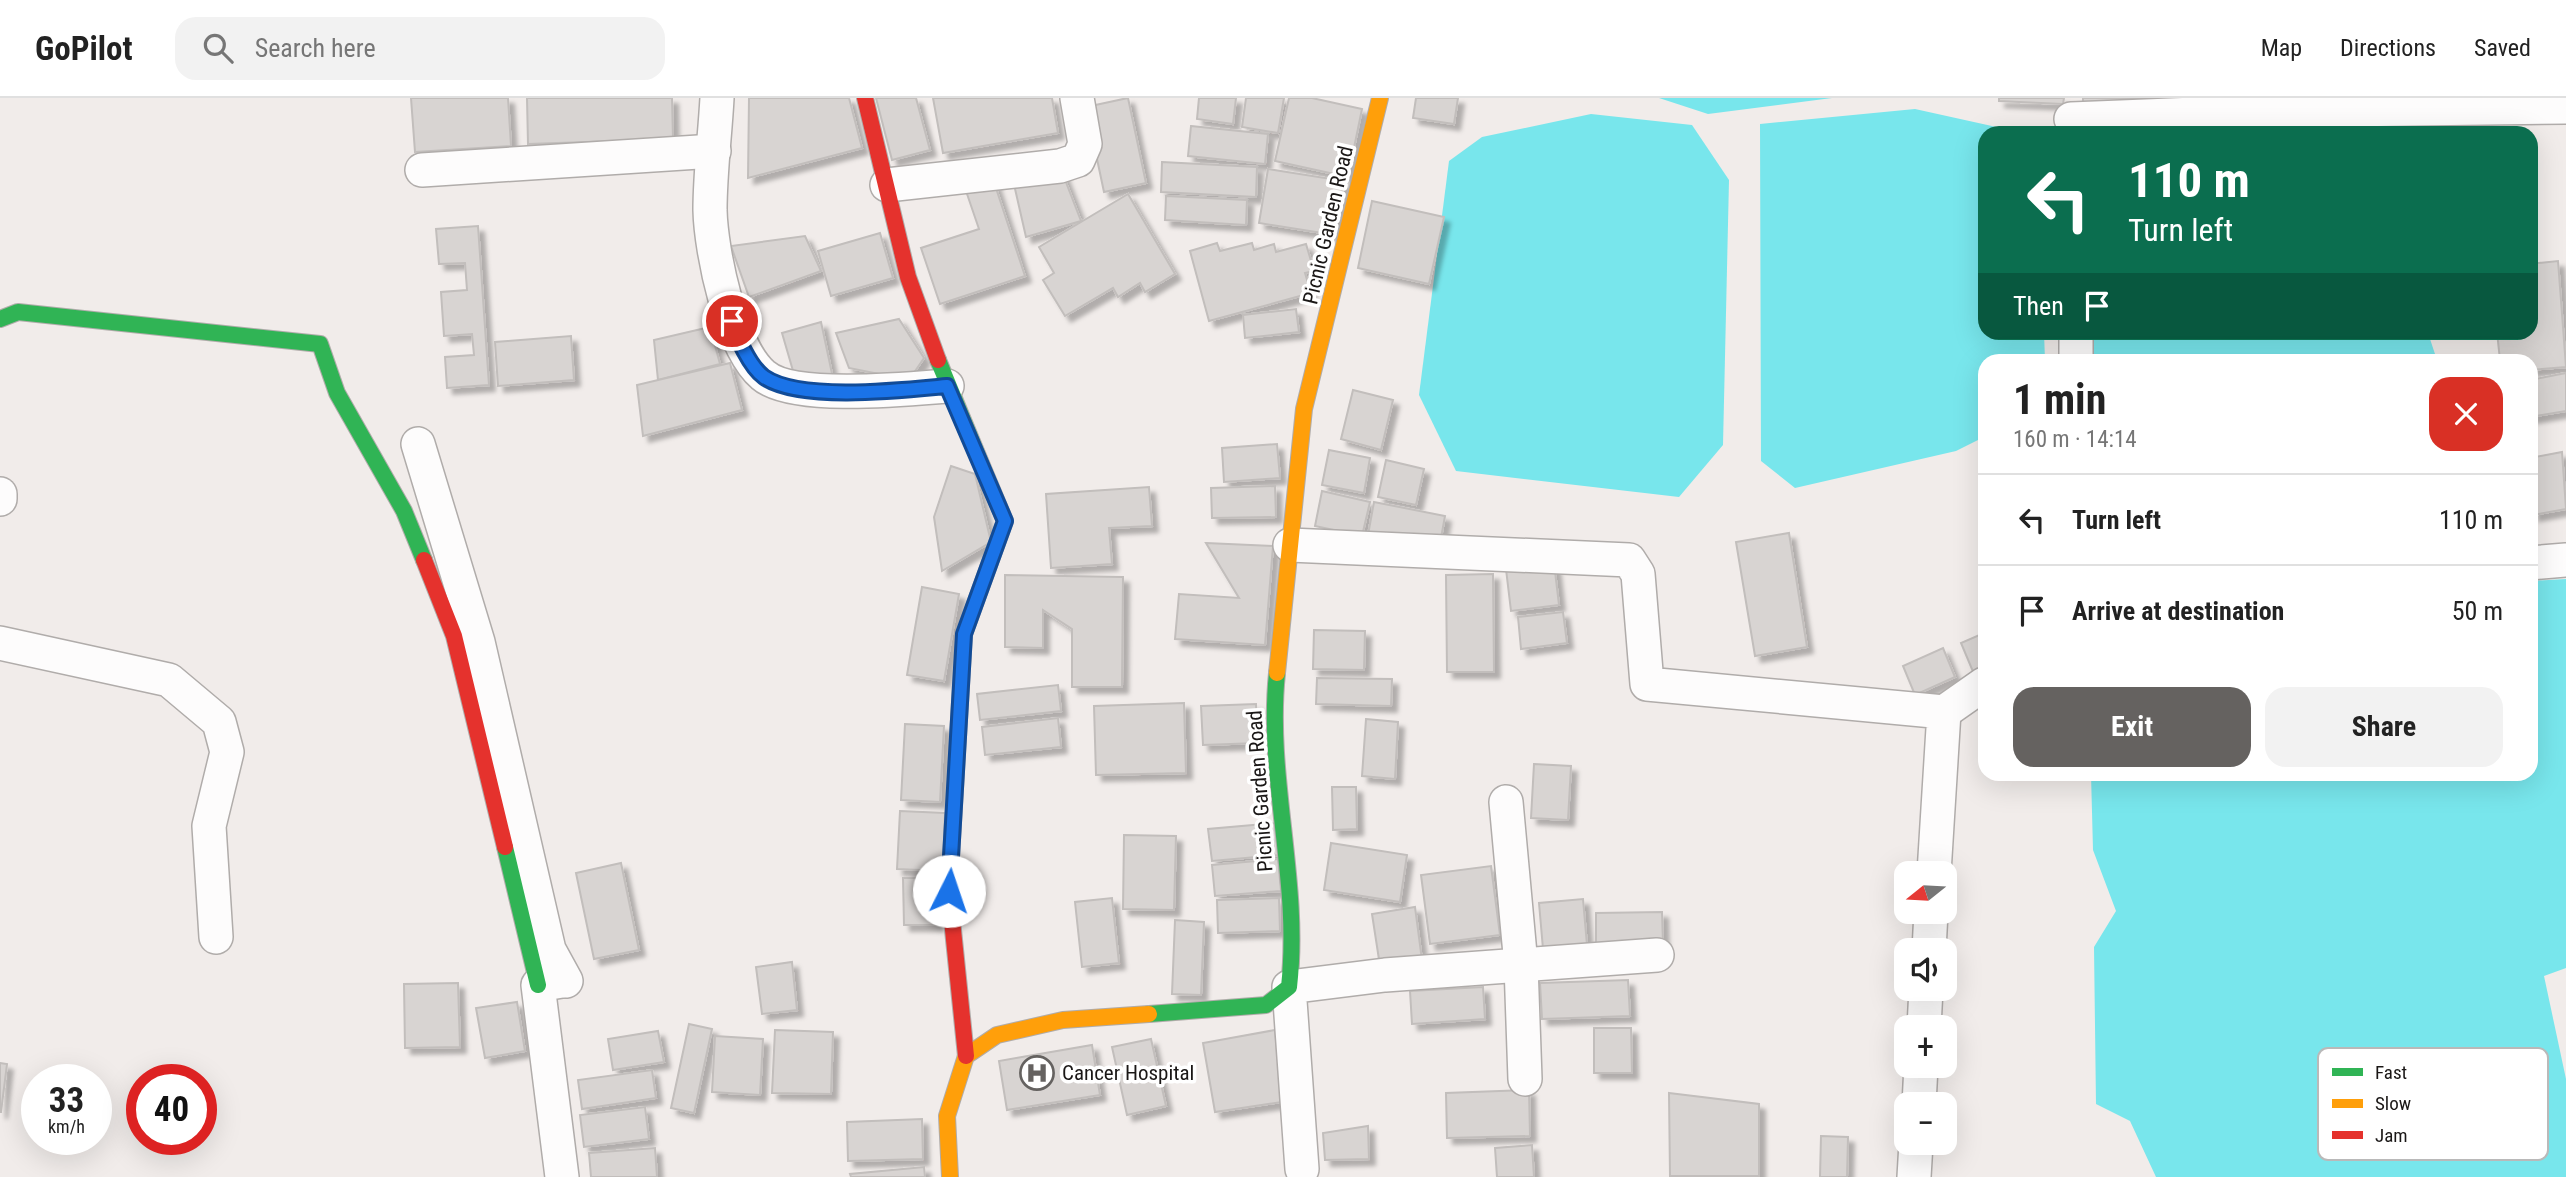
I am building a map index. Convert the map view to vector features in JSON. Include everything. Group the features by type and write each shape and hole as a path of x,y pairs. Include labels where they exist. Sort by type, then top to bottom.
{"street":[{"path":"717,98 710,212 722,283 737,339 764,377 799,388 869,393 947,386"},
{"path":"865,98 908,277 947,386 1005,521 964,634 949,891 966,1056 947,1116 950,1177"},
{"path":"887,185 1060,166 1078,160 1085,144 1077,98"},
{"name":"Picnic Garden Road","path":"1289,987 1294,942 1272,719 1304,409 1380,98"},
{"path":"2071,117 2566,107"},
{"path":"422,170 714,151"},
{"path":"0,319 18,312 320,344 337,393 404,511 454,636 564,981 562,1177"},
{"path":"418,444 478,642 549,950 564,981"},
{"path":"1290,545 1629,560 1639,574 1647,684 1944,712 1978,688"},
{"path":"2538,563 2566,561"},
{"path":"0,643 169,680 219,722 227,752 209,826 216,937"},
{"path":"1935,861 1944,712"},
{"path":"1506,802 1521,965 1525,1079"},
{"path":"966,1056 998,1035 1063,1020 1266,1005 1289,987 1657,955"},
{"path":"1289,987 1302,1169"},
{"path":"1914,1177 1915,1155"}],"water":[{"path":"1659,98 1832,98 1708,114"},
{"path":"1915,109 1992,126 1978,126 1978,340 2044,340 2045,354 1978,354 1978,440 1956,451 1795,488 1761,461 1760,124"},
{"path":"1591,114 1692,125 1729,180 1723,445 1679,497 1456,471 1419,395 1449,161 1482,137"},
{"path":"2326,124 2330,126 2281,126"},
{"path":"2087,340 2430,340 2435,354 2088,354"},
{"path":"2566,579 2566,968 2544,976 2566,1079 2566,1177 2156,1177 2130,1121 2096,1104 2094,947 2116,911 2093,850 2091,781 2538,781 2538,581"}],"building":[{"path":"411,98 508,98 511,146 415,152"},
{"path":"527,98 672,98 673,139 528,144"},
{"path":"749,98 849,98 862,148 748,178"},
{"path":"876,98 916,98 930,150 892,160"},
{"path":"933,98 1052,98 1058,133 943,153"},
{"path":"1128,98 1146,183 1104,192 1086,107"},
{"path":"1199,98 1236,98 1233,124 1197,119"},
{"path":"1246,98 1284,98 1278,133 1242,127"},
{"path":"1289,98 1312,98 1362,109 1348,177 1275,161"},
{"path":"1416,98 1458,98 1454,124 1413,118"},
{"path":"1999,98 2064,98 2063,104 1999,101"},
{"path":"2083,98 2156,98 2156,107 2083,102"},
{"path":"1191,126 1268,134 1265,164 1188,156"},
{"path":"1162,162 1257,167 1256,197 1161,192"},
{"path":"1268,169 1344,181 1335,235 1259,223"},
{"path":"1062,172 1081,221 1026,237 1013,180"},
{"path":"994,182 1025,276 940,304 921,248 979,229 966,191"},
{"path":"1128,194 1175,274 1145,292 1140,283 1118,297 1113,288 1065,316 1043,280 1054,273 1039,247"},
{"path":"1166,196 1247,200 1246,225 1165,220"},
{"path":"1372,201 1444,217 1429,284 1358,268"},
{"path":"478,226 489,385 447,388 445,357 474,355 472,334 444,336 441,292 467,290 465,263 439,264 436,229"},
{"path":"880,233 893,278 831,296 818,251"},
{"path":"805,236 821,271 749,297 731,246"},
{"path":"1217,243 1220,251 1252,243 1254,250 1274,244 1276,252 1306,244 1314,271 1305,273 1311,293 1209,321 1190,251"},
{"path":"2558,261 2566,367 2538,369 2538,354 2499,354 2498,340 2538,340 2538,263"},
{"path":"1296,309 1299,332 1245,338 1243,315"},
{"path":"899,319 924,358 909,380 849,368 836,333"},
{"path":"821,322 834,383 796,381 782,333"},
{"path":"710,327 720,364 658,380 654,340"},
{"path":"571,336 574,380 498,386 495,342"},
{"path":"730,363 742,410 643,436 637,385"},
{"path":"2566,373 2566,411 2538,416 2538,378"},
{"path":"1353,390 1393,400 1381,450 1341,439"},
{"path":"1277,444 1280,478 1224,482 1222,448"},
{"path":"1329,450 1370,458 1364,493 1322,485"},
{"path":"2562,452 2566,509 2538,514 2538,456"},
{"path":"1386,460 1424,469 1416,505 1378,497"},
{"path":"951,466 975,474 991,542 942,571 934,517"},
{"path":"1275,486 1276,517 1212,518 1211,488"},
{"path":"1149,487 1152,526 1109,528 1112,564 1051,568 1046,494"},
{"path":"1322,491 1370,502 1362,536 1315,526"},
{"path":"1374,502 1445,516 1439,549 1368,535"},
{"path":"1789,533 1807,647 1755,656 1736,542"},
{"path":"1206,543 1273,546 1265,645 1175,639 1179,594 1239,598"},
{"path":"1554,563 1559,605 1511,611 1506,569"},
{"path":"1493,574 1494,672 1447,672 1446,575"},
{"path":"1005,575 1123,577 1122,687 1072,687 1072,629 1043,610 1043,648 1005,647"},
{"path":"922,587 959,594 944,681 907,675"},
{"path":"1563,612 1567,643 1521,649 1518,617"},
{"path":"1314,630 1365,631 1364,670 1313,669"},
{"path":"1978,636 1978,672 1974,674 1961,643"},
{"path":"1943,648 1955,677 1915,695 1903,666"},
{"path":"1317,678 1392,679 1391,706 1316,704"},
{"path":"1058,685 1061,711 980,720 977,694"},
{"path":"1184,703 1186,773 1096,775 1094,706"},
{"path":"1256,704 1258,743 1203,745 1201,706"},
{"path":"1058,718 1061,747 985,755 982,727"},
{"path":"1366,719 1398,722 1395,779 1362,776"},
{"path":"905,724 944,726 940,802 901,800"},
{"path":"1534,764 1571,766 1568,820 1531,818"},
{"path":"1332,787 1356,787 1357,829 1333,830"},
{"path":"900,811 945,813 943,871 897,869"},
{"path":"1276,823 1279,855 1212,861 1208,829"},
{"path":"1124,835 1176,836 1174,910 1123,909"},
{"path":"1331,843 1407,855 1400,902 1324,890"},
{"path":"1278,859 1281,891 1215,896 1212,865"},
{"path":"621,863 639,950 594,959 576,873"},
{"path":"1491,866 1500,935 1430,944 1421,875"},
{"path":"903,878 936,878 937,925 904,925"},
{"path":"1112,898 1119,963 1082,967 1075,902"},
{"path":"1279,898 1280,931 1218,933 1217,900"},
{"path":"1583,899 1587,945 1543,949 1539,903"},
{"path":"1415,907 1422,960 1380,966 1372,914"},
{"path":"1662,912 1663,944 1596,945 1596,913"},
{"path":"1175,920 1204,922 1201,995 1172,994"},
{"path":"792,962 797,1010 762,1014 756,967"},
{"path":"1628,980 1630,1016 1542,1019 1540,983"},
{"path":"458,983 460,1047 405,1048 404,984"},
{"path":"1483,987 1485,1019 1412,1024 1410,991"},
{"path":"517,1002 525,1051 485,1058 476,1008"},
{"path":"689,1024 712,1029 694,1113 671,1108"},
{"path":"1594,1028 1631,1028 1632,1073 1594,1073"},
{"path":"775,1030 833,1032 831,1094 772,1093"},
{"path":"1275,1030 1282,1102 1215,1112 1203,1043"},
{"path":"658,1031 664,1062 613,1070 608,1039"},
{"path":"715,1036 763,1039 760,1095 712,1092"},
{"path":"1151,1039 1166,1106 1127,1115 1112,1047"},
{"path":"1092,1045 1100,1095 1007,1110 999,1061"},
{"path":"0,1063 7,1064 1,1112 0,1112"},
{"path":"652,1070 656,1098 582,1109 578,1080"},
{"path":"1529,1090 1530,1136 1447,1138 1446,1093"},
{"path":"1669,1093 1759,1104 1759,1176 1670,1176"},
{"path":"645,1107 649,1139 584,1147 580,1115"},
{"path":"922,1119 923,1159 848,1161 847,1122"},
{"path":"1368,1126 1369,1159 1325,1160 1323,1133"},
{"path":"1821,1136 1848,1137 1847,1177 1820,1177"},
{"path":"1532,1145 1534,1177 1497,1177 1495,1148"},
{"path":"655,1148 657,1177 591,1177 589,1153"},
{"path":"924,1167 925,1177 851,1177 850,1174"}],"traffic: fast":[{"path":"0,319 18,312 320,344 337,393 404,511 424,560"},
{"path":"938,360 1005,521 964,634 949,891"},
{"path":"1149,1014 1266,1005 1289,987 1291,908 1276,752 1277,673"},
{"path":"505,847 538,985"}],"traffic: slow":[{"path":"1277,673 1304,409 1380,98"},
{"path":"950,1177 947,1116 966,1056 997,1035 1063,1020 1149,1014"}],"traffic: jam":[{"path":"865,98 908,277 938,360"},
{"path":"424,560 454,636 505,847"},
{"path":"949,891 966,1056"}],"place":[{"name":"Cancer Hospital","path":"1037,1073"}],"route":[{"path":"732,321 737,339 764,377 799,388 869,393 947,386 1005,521 964,634 949,891"}]}
